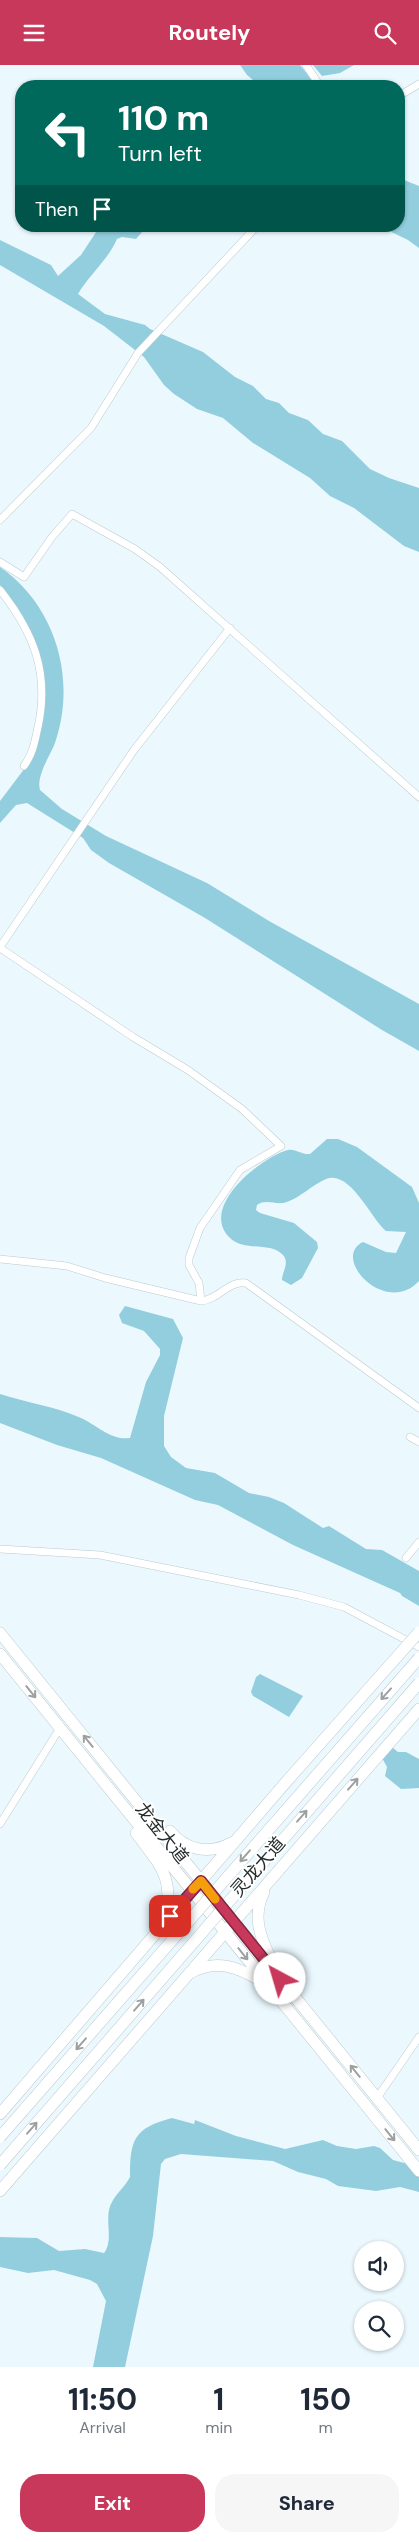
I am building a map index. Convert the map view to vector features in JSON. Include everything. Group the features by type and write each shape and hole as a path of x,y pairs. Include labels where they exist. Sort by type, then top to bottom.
{"main road":[{"path":"0,2114 159,1928 419,1632"},
{"name":"龙金大道","path":"0,1633 419,2150"},
{"name":"龙金大道","path":"0,1654 419,2171"},
{"name":"灵龙大道","path":"0,2137 419,1658"},
{"name":"灵龙大道","path":"0,2165 419,1683"},
{"path":"0,2191 419,1709"},
{"path":"106,1764 129,1781 175,1838 184,1845 211,1850 230,1844 240,1836"},
{"path":"100,1777 116,1807 166,1876 169,1900 159,1928"},
{"path":"273,1876 260,1901 258,1923 260,1938 280,1979"},
{"path":"186,1976 204,1967 224,1965 249,1974 270,1987"}],"street":[{"path":"306,65 316,80"},
{"path":"405,93 419,83"},
{"path":"0,520 91,428 138,353 251,232"},
{"path":"0,562 24,577 52,537 72,514 144,555 230,628 419,797"},
{"path":"0,590 29,632 40,669 42,707 32,753 24,766"},
{"path":"201,1301 199,1283 189,1265 189,1258 200,1228 240,1170 281,1146 242,1109 188,1070 133,1037 0,948 134,750 230,628"},
{"path":"0,1259 68,1266 105,1278 201,1301 208,1300 236,1283 246,1283 419,1408"},
{"path":"410,1437 419,1442"},
{"path":"406,1558 419,1542"},
{"path":"0,1549 100,1555 299,1595 344,1607 419,1647"},
{"path":"0,1825 60,1728"},
{"path":"377,2098 419,2037"}],"water":[{"path":"240,65 300,65 312,80 253,80"},
{"path":"313,65 354,65 340,73 322,76"},
{"path":"405,180 419,186 419,248 391,232 405,232"},
{"path":"96,232 142,232 136,239 122,237 117,239 109,254 78,294 105,314 145,325 150,329 203,352 235,377 253,386 266,399 279,403 289,413 308,420 323,434 342,441 370,469 389,478 419,488 419,552 404,546 354,508 330,496 310,478 253,443 223,418 197,409 174,394 164,385 144,357 104,326 0,265 0,240 51,265 58,276 81,255"},
{"path":"0,567 19,583 35,602 48,623 57,646 62,669 64,694 61,719 55,743 42,772 39,784 40,790 62,809 106,836 207,883 269,921 419,1004 419,1051 382,1030 205,918 109,863 91,850 83,838 27,803 16,805 0,823 0,801 34,756 44,714 44,678 34,640 18,608 0,585"},
{"path":"327,1139 338,1139 357,1147 412,1187 419,1203 419,1281 406,1290 392,1292 378,1289 366,1281 358,1271 353,1260 355,1250 363,1242 386,1252 396,1253 406,1232 386,1231 360,1197 344,1181 335,1178 326,1179 287,1202 264,1202 257,1205 256,1210 260,1213 294,1223 317,1242 318,1248 302,1278 291,1285 282,1280 286,1264 283,1255 271,1248 242,1245 230,1238 222,1226 222,1213 227,1199 249,1173 263,1162 288,1150 310,1154"},
{"path":"125,1306 173,1319 183,1338 164,1416 164,1446 171,1457 186,1468 215,1473 249,1493 269,1497 284,1503 323,1528 329,1526 366,1549 382,1550 419,1571 419,1606 400,1593 293,1545 218,1505 195,1500 101,1458 57,1445 0,1423 0,1394 61,1410 81,1418 110,1435 130,1438 146,1382 160,1355 160,1349 144,1331 122,1323 119,1315"},
{"path":"260,1674 303,1696 289,1717 253,1696 251,1692 256,1677"},
{"path":"392,1747 398,1752 406,1752 419,1759 419,1788 401,1789 385,1776 387,1767 382,1758"},
{"path":"172,2118 194,2124 195,2120 236,2136 285,2149 323,2140 337,2146 356,2149 374,2146 380,2148 393,2160 419,2167 419,2192 400,2187 376,2191 338,2186 326,2179 298,2172 273,2161 181,2154 165,2159 161,2164 153,2236 125,2367 93,2367 106,2301 97,2284 90,2280 54,2270 28,2273 0,2267 0,2237 37,2238 59,2251 85,2249 104,2253 107,2249 109,2238 109,2210 130,2177 131,2154 136,2138 149,2126"}],"slow traffic":[{"path":"193,1889 201,1881 215,1899"}],"route":[{"path":"170,1916 201,1881 280,1979"}]}
